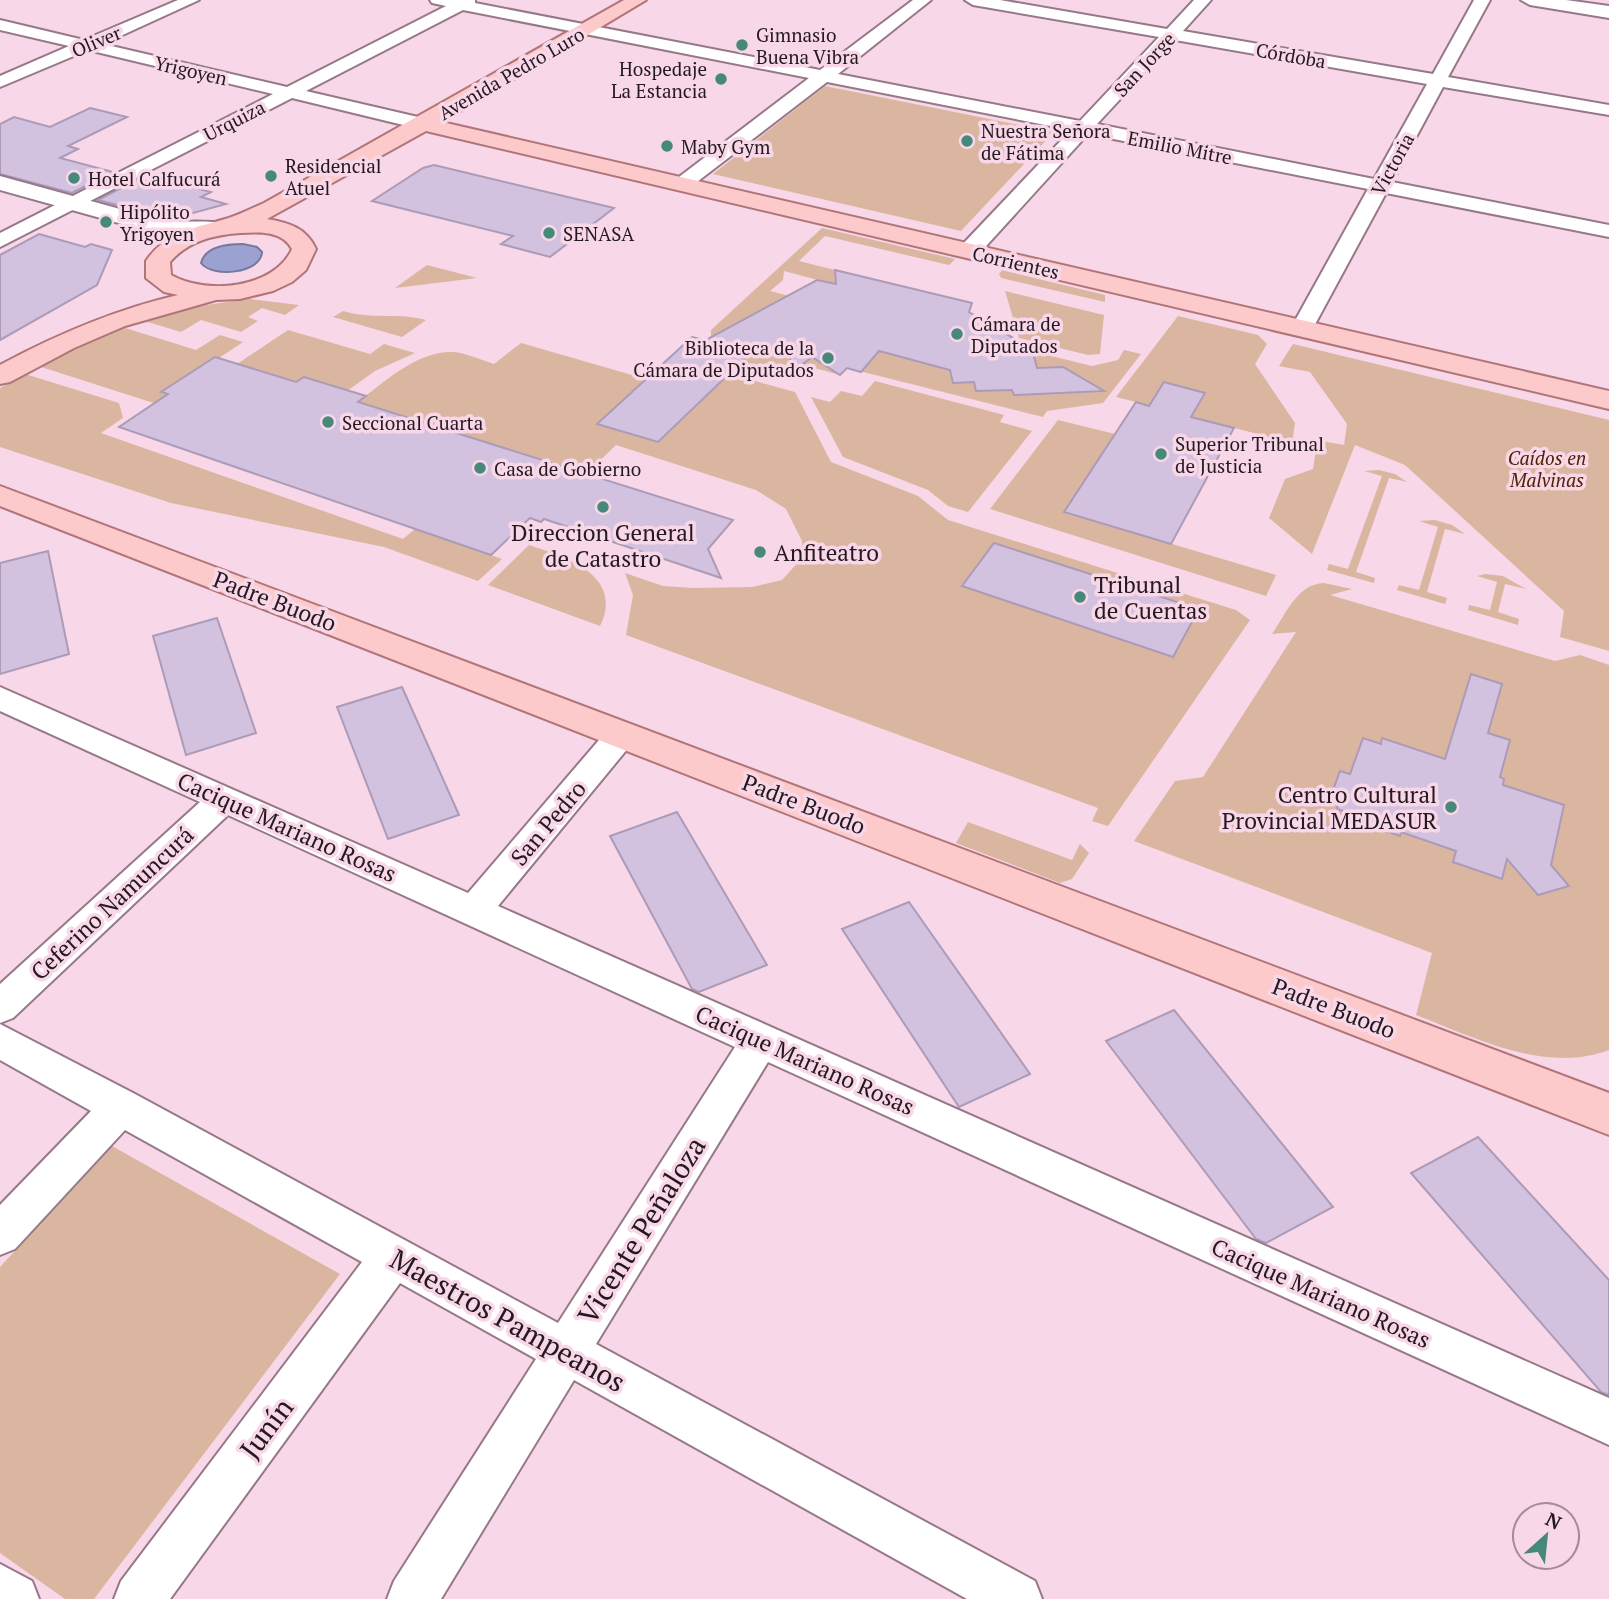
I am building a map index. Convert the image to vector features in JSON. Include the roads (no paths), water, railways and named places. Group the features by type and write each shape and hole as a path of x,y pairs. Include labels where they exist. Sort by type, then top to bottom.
{"main road":[{"name":"Avenida Pedro Luro","path":"157,264 174,244 263,213 341,168 385,147 637,0"},
{"path":"1530,0 1609,12"},
{"name":"Corrientes","path":"424,124 1609,400"},
{"name":"Avenida Pedro Luro","path":"235,291 269,282 288,273 303,257 314,215 332,190 385,147"},
{"path":"0,183 165,229 252,225 283,229 297,237 304,246"},
{"path":"0,201 147,244 155,251 159,278 178,289 210,293 235,291"},
{"path":"0,362 126,289 157,264"},
{"path":"0,376 68,340 116,320 172,304 235,291"},
{"name":"Padre Buodo","path":"0,495 1609,1114"}],"street":[{"name":"Oliver","path":"0,82 191,0"},
{"name":"Emilio Mitre","path":"438,0 465,2 587,29 1609,232"},
{"path":"682,184 923,0"},
{"name":"Córdoba","path":"973,0 1609,110"},
{"name":"San Jorge","path":"969,251 1203,0"},
{"name":"Victoria","path":"1303,328 1482,0"},
{"name":"Urquiza","path":"0,241 465,2"},
{"name":"Yrigoyen","path":"0,26 424,124"},
{"name":"Cacique Mariano Rosas","path":"0,698 1609,1422"},
{"name":"San Pedro","path":"474,911 622,734"},
{"name":"Ceferino Namuncurá","path":"0,1007 224,799"},
{"name":"Vicente Peñaloza","path":"412,1599 760,1040"},
{"name":"Maestros Pampeanos","path":"0,1041 1017,1599"},
{"path":"0,1235 121,1107"},
{"name":"Junín","path":"138,1599 393,1256"},
{"path":"0,1589 14,1599"}],"water":[{"path":"243,244 257,247 262,252 254,265 225,272 207,268 201,263 203,257 212,250"}],"place":[{"name":"Gimnasio Buena Vibra","path":"742,45"},
{"name":"Hospedaje La Estancia","path":"721,79"},
{"name":"Nuestra Señora de Fátima","path":"967,141"},
{"name":"Maby Gym","path":"667,146"},
{"name":"Residencial Atuel","path":"271,176"},
{"name":"Hotel Calfucurá","path":"74,178"},
{"name":"Hipólito Yrigoyen","path":"106,222"},
{"name":"SENASA","path":"549,233"},
{"name":"Cámara de Diputados","path":"957,334"},
{"name":"Biblioteca de la Cámara de Diputados","path":"828,358"},
{"name":"Seccional Cuarta","path":"328,422"},
{"name":"Superior Tribunal de Justicia","path":"1161,454"},
{"name":"Casa de Gobierno","path":"480,468"},
{"name":"Direccion General de Catastro","path":"603,507"},
{"name":"Anfiteatro","path":"760,552"},
{"name":"Tribunal de Cuentas","path":"1080,597"},
{"name":"Centro Cultural Provincial MEDASUR","path":"1451,807"}],"park label":[{"name":"Caídos en Malvinas","path":"1547,468"}]}
